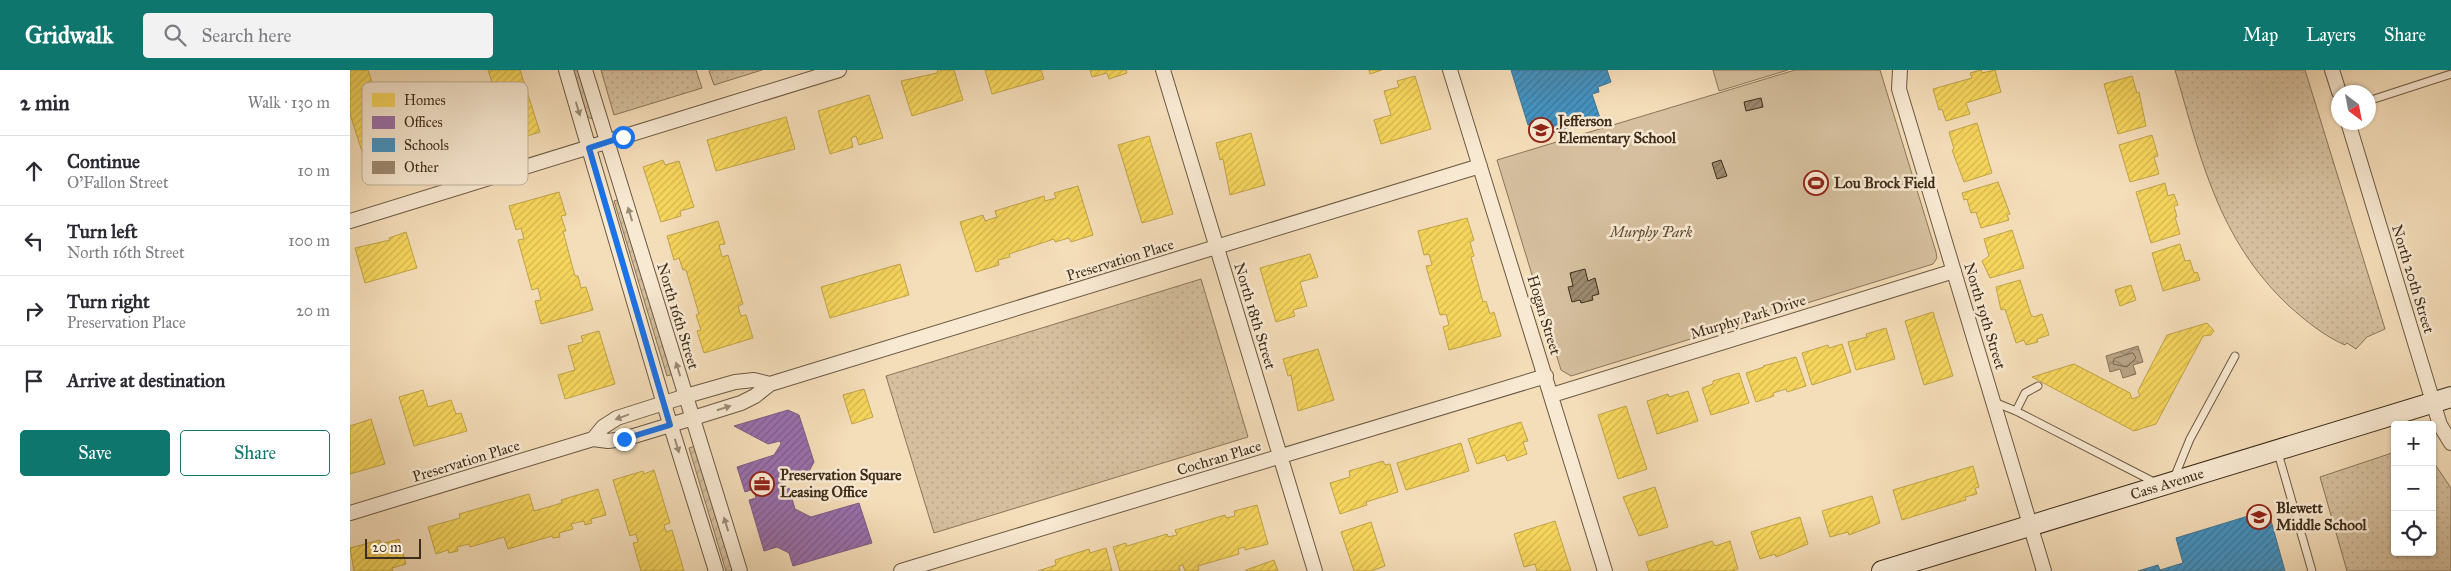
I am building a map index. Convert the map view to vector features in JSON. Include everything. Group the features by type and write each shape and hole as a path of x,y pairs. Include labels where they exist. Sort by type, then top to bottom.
{"main road":[{"name":"Cass Avenue","path":"1882,571 2442,399"}],"street":[{"path":"566,70 670,425 716,571"},
{"name":"North 16th Street","path":"584,70 740,571"},
{"path":"528,167 839,70"},
{"name":"North 18th Street","path":"1163,70 1315,571"},
{"name":"Hogan Street","path":"1450,70 1552,394 1605,571"},
{"name":"North 19th Street","path":"1900,70 1899,89 2044,571"},
{"path":"2332,70 2337,85"},
{"name":"North 20th Street","path":"2351,130 2442,399 2440,425 2451,443"},
{"name":"Preservation Place","path":"350,514 592,439 608,441 624,439 693,418 740,403 755,396 770,384 1480,166"},
{"path":"350,221 468,185"},
{"name":"Murphy Park Drive","path":"1552,394 1954,271"},
{"name":"Cochran Place","path":"901,571 1546,376"},
{"name":"Preservation Place","path":"592,439 603,427 617,418 686,396 735,382 754,380 770,384"}],"lane":[{"path":"2376,98 2451,74"},
{"path":"1994,402 2167,484 2235,356"},
{"path":"2016,411 2025,393 2038,386"},
{"path":"2278,450 2312,571"}],"green space":[{"path":"573,70 578,70 593,116 591,119 587,116"},
{"path":"601,70 696,70 702,88 614,115"},
{"path":"762,70 714,85 709,71"},
{"path":"1713,70 1788,70 1719,91"},
{"name":"Murphy Park","path":"1795,70 1880,70 1936,252 1937,258 1933,264 1571,376 1561,370 1497,160"},
{"path":"2175,70 2305,70 2385,329 2367,337 2356,349 2347,343 2345,345 2309,323 2289,306 2265,280 2245,253 2215,196 2194,135"},
{"path":"620,199 673,374 667,376 614,201"},
{"path":"1201,279 1248,437 934,533 886,376"},
{"path":"695,446 733,571 726,571 689,448"},
{"path":"2391,453 2391,556 2436,556 2436,466 2451,488 2451,571 2347,571 2320,477"}],"water":[{"path":"2138,346 2143,362 2133,365 2136,374 2123,378 2120,369 2110,372 2106,356"}],"building: Homes":[{"path":"350,70 368,70 372,82 362,82 362,152 350,114"},
{"path":"488,70 520,70 524,82 492,82"},
{"path":"938,70 954,70 963,100 912,116 901,81 937,73"},
{"path":"985,70 1041,70 1044,79 992,94"},
{"path":"1090,70 1126,70 1127,73 1109,79 1107,73 1092,77"},
{"path":"1369,70 1382,70 1370,74"},
{"path":"1981,70 1982,73 1995,70 2001,92 1966,103 1970,114 1946,121 1942,109 1939,110 1933,89 1972,78 1970,73"},
{"path":"1415,76 1431,129 1381,144 1374,120 1391,115 1384,91 1399,87 1397,81"},
{"path":"2132,76 2137,93 2139,92 2146,126 2118,134 2104,84"},
{"path":"528,95 540,132 528,136"},
{"path":"869,95 883,138 859,145 856,136 851,138 853,147 830,154 818,111"},
{"path":"786,117 795,149 716,171 707,140"},
{"path":"1977,123 1992,173 1964,182 1952,150 1954,149 1949,132"},
{"path":"1251,133 1265,185 1230,195 1223,159 1220,160 1216,143"},
{"path":"2152,135 2158,156 2154,157 2159,174 2130,182 2119,145"},
{"path":"1149,136 1173,214 1142,223 1118,145"},
{"path":"663,160 665,165 679,161 694,207 680,211 681,216 661,222 643,167"},
{"path":"1998,182 2010,214 2007,215 2009,220 1981,228 1976,212 1971,213 1967,199 1964,200 1962,193"},
{"path":"2165,183 2168,196 2174,194 2178,205 2174,206 2180,234 2151,243 2136,192"},
{"path":"1078,186 1093,235 1071,242 1069,238 1055,242 1054,239 1009,254 1010,257 998,260 999,265 976,272 960,222 983,215 985,221 997,217 995,211 1044,196 1045,201 1056,198 1054,193"},
{"path":"559,192 566,215 561,216 566,231 563,231 575,276 578,276 581,288 586,287 593,310 541,324 535,301 541,300 538,288 532,290 518,240 524,239 521,228 516,230 509,206"},
{"path":"1467,218 1474,240 1470,242 1474,256 1471,257 1483,302 1486,301 1490,314 1494,312 1501,336 1449,350 1443,327 1449,325 1446,314 1440,315 1426,266 1432,265 1429,254 1424,255 1418,231"},
{"path":"718,221 725,244 719,245 722,257 728,255 743,304 738,306 741,316 746,315 753,338 704,353 697,331 701,330 696,315 699,314 686,270 683,270 679,258 674,260 667,236"},
{"path":"2012,230 2024,268 1990,278 1982,261 1989,256 1984,239"},
{"path":"406,232 417,268 365,283 355,248 390,240 389,238"},
{"path":"2180,244 2185,261 2190,260 2194,273 2197,272 2200,280 2163,291 2152,253"},
{"path":"1310,254 1318,277 1300,282 1307,306 1293,310 1295,316 1276,322 1260,268"},
{"path":"900,264 909,295 830,318 821,287"},
{"path":"2020,280 2031,315 2034,317 2042,314 2049,335 2037,339 2038,342 2026,345 2024,340 2016,343 2005,309 2001,310 1996,287"},
{"path":"2131,285 2136,300 2120,306 2115,290"},
{"path":"1933,312 1953,376 1924,385 1905,321"},
{"path":"2207,323 2214,331 2211,335 2203,336 2156,424 2134,431 2032,377 2074,364 2130,393 2132,399 2140,396 2138,391 2167,335"},
{"path":"1886,328 1895,359 1856,370 1848,342 1867,337 1866,334"},
{"path":"599,331 615,384 565,399 558,375 575,370 568,346 583,342 581,336"},
{"path":"1842,344 1851,372 1812,385 1802,353 1828,345 1829,348"},
{"path":"1318,349 1334,400 1298,411 1291,375 1288,376 1283,359"},
{"path":"1796,357 1806,386 1787,392 1786,389 1773,393 1774,396 1756,402 1746,373"},
{"path":"1739,373 1749,403 1711,415 1702,388 1713,384 1713,381"},
{"path":"864,389 873,417 852,424 843,395"},
{"path":"423,390 428,407 451,400 456,414 461,413 467,431 414,446 399,397"},
{"path":"1688,391 1698,421 1657,434 1647,401 1668,394 1669,397"},
{"path":"1626,406 1647,469 1618,479 1598,415"},
{"path":"371,419 385,464 350,474 350,426"},
{"path":"1521,422 1528,441 1523,442 1527,454 1507,461 1505,455 1477,464 1468,439"},
{"path":"1461,443 1469,471 1406,490 1397,463"},
{"path":"1383,461 1385,465 1390,464 1398,492 1366,502 1367,505 1340,514 1330,483 1350,477 1349,471"},
{"path":"1973,466 1979,487 1975,488 1977,494 1965,497 1966,500 1902,520 1893,490"},
{"path":"654,470 670,523 664,525 666,532 672,530 684,571 641,571 633,543 638,542 636,534 630,536 613,480 643,471 644,474"},
{"path":"1655,487 1668,527 1639,536 1623,497"},
{"path":"598,489 606,515 591,519 592,523 585,525 584,521 571,524 573,529 559,533 560,537 553,538 552,536 508,549 504,537 470,547 469,544 457,547 458,551 449,553 448,550 436,554 428,527 460,518 459,514 529,494 534,511 562,503 561,500"},
{"path":"1872,496 1880,523 1849,535 1848,532 1830,537 1822,511"},
{"path":"1257,505 1268,544 1245,550 1244,547 1238,549 1239,554 1198,566 1199,570 1195,571 1185,571 1183,565 1179,566 1180,571 1120,571 1113,547 1126,543 1127,546 1167,534 1168,537 1177,535 1175,530 1225,515 1226,518 1235,516 1234,511"},
{"path":"1800,517 1808,544 1776,557 1775,554 1760,559 1751,532"},
{"path":"1555,521 1571,571 1537,571 1535,564 1524,567 1514,534"},
{"path":"1371,522 1385,566 1371,571 1354,571 1341,532"},
{"path":"399,539 406,564 392,568 393,571 354,571 350,548 380,540 381,544"},
{"path":"1712,541 1715,546 1730,541 1738,569 1732,571 1649,571 1646,562"},
{"path":"1106,548 1112,571 1038,571 1056,565 1055,560 1089,549 1090,553"},
{"path":"1274,560 1278,571 1246,571 1246,570"}],"building: Offices":[{"name":"Preservation Square Leasing Office","path":"788,410 799,415 814,462 808,473 781,481 783,490 789,488 795,509 811,517 859,503 872,543 793,566 789,553 777,547 764,551 749,500 756,498 754,489 745,492 737,467 774,455 781,444 780,441 768,444 734,426"}],"building: Schools":[{"name":"Jefferson Elementary School","path":"1511,70 1607,70 1611,82 1598,87 1599,92 1592,94 1600,118 1542,136 1538,122 1528,125"},
{"name":"Blewett Middle School","path":"2268,510 2285,571 2138,571 2158,565 2160,570 2183,563 2176,538"}],"building: Other":[{"path":"1761,98 1763,107 1746,111 1744,102"},
{"path":"1721,160 1727,176 1717,179 1712,163"},
{"path":"1585,269 1588,281 1595,278 1599,294 1592,296 1593,300 1581,303 1580,300 1572,302 1568,287 1573,286 1570,273"}],"place":[{"name":"Jefferson Elementary School","path":"1541,130"},
{"name":"Lou Brock Field","path":"1816,183"},
{"name":"Preservation Square Leasing Office","path":"762,484"},
{"name":"Blewett Middle School","path":"2259,517"}],"route":[{"path":"623,137 589,148 670,425 624,439"}]}
